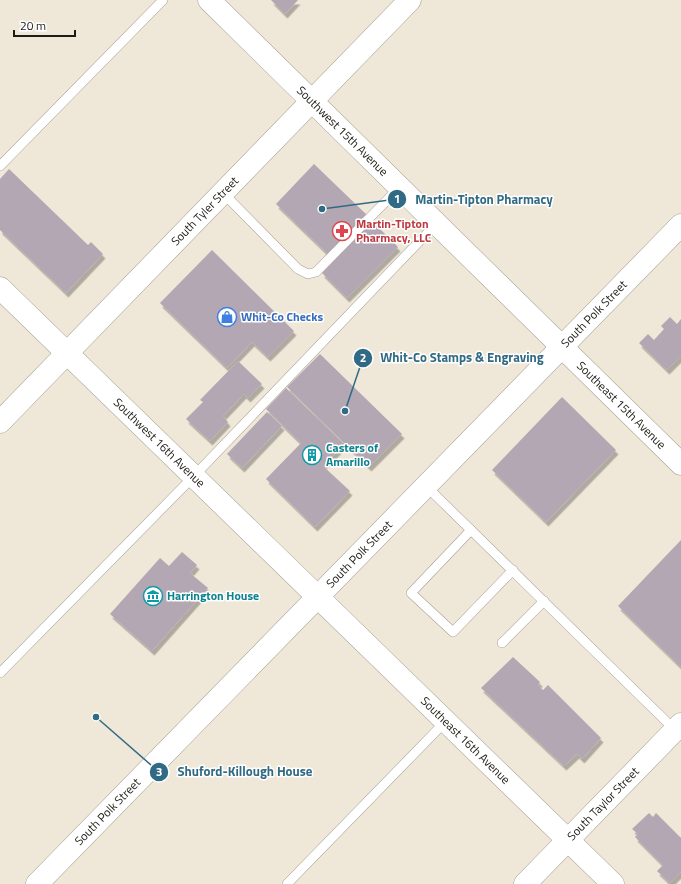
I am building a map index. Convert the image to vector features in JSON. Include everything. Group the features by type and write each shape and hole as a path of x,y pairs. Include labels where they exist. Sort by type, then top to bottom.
{"street":[{"name":"Southwest 15th Avenue","path":"209,0 562,346"},
{"name":"South Tyler Street","path":"0,422 410,0"},
{"name":"South Polk Street","path":"37,884 681,226"},
{"name":"Southwest 16th Avenue","path":"0,288 318,597"},
{"name":"Southeast 15th Avenue","path":"562,346 681,464"},
{"name":"Southeast 16th Avenue","path":"318,597 613,884"},
{"name":"South Taylor Street","path":"525,884 678,727"}],"lane":[{"path":"0,166 163,0"},
{"path":"223,193 298,269 308,274 316,272 400,187"},
{"path":"0,673 194,476 437,223"},
{"path":"426,486 544,601 678,727"},
{"path":"471,530 411,593 453,632 513,570"},
{"path":"502,643 544,601"},
{"path":"287,884 445,722"}],"building":[{"path":"271,0 298,0 285,14"},
{"path":"314,164 367,215 329,255 276,204"},
{"path":"9,169 88,245 91,242 103,254 66,293 0,230 0,179"},
{"path":"372,221 398,247 347,298 322,273"},
{"name":"Whit-Co Checks","path":"212,250 294,331 268,357 252,342 227,368 160,303"},
{"path":"670,317 677,324 681,319 681,356 667,370 639,343 648,334 654,340 664,329 661,326"},
{"path":"320,354 402,434 369,467 287,387"},
{"path":"238,361 262,384 248,398 244,394 223,416 228,422 210,441 186,419 203,402 200,400"},
{"name":"Casters of Amarillo","path":"286,388 344,444 323,466 350,491 315,527 266,479 301,443 266,409"},
{"path":"562,397 616,450 546,522 492,470"},
{"path":"267,412 282,426 242,468 227,454"},
{"path":"681,540 681,667 618,606"},
{"path":"182,552 197,565 190,573 208,588 152,651 110,614 160,558 169,566"},
{"path":"513,657 540,682 538,685 543,690 548,685 601,738 582,759 577,754 564,766 481,688"},
{"path":"649,813 653,817 656,813 681,838 681,872 670,883 657,871 663,865 635,837 638,834 632,829"}],"place":[{"name":"Martin-Tipton Pharmacy","path":"322,209"},
{"name":"Martin-Tipton Pharmacy, LLC","path":"342,231"},
{"name":"Whit-Co Checks","path":"227,317"},
{"name":"Whit-Co Stamps & Engraving","path":"345,411"},
{"name":"Casters of Amarillo","path":"312,455"},
{"name":"Harrington House","path":"153,596"},
{"name":"Shuford-Killough House","path":"96,717"}]}
